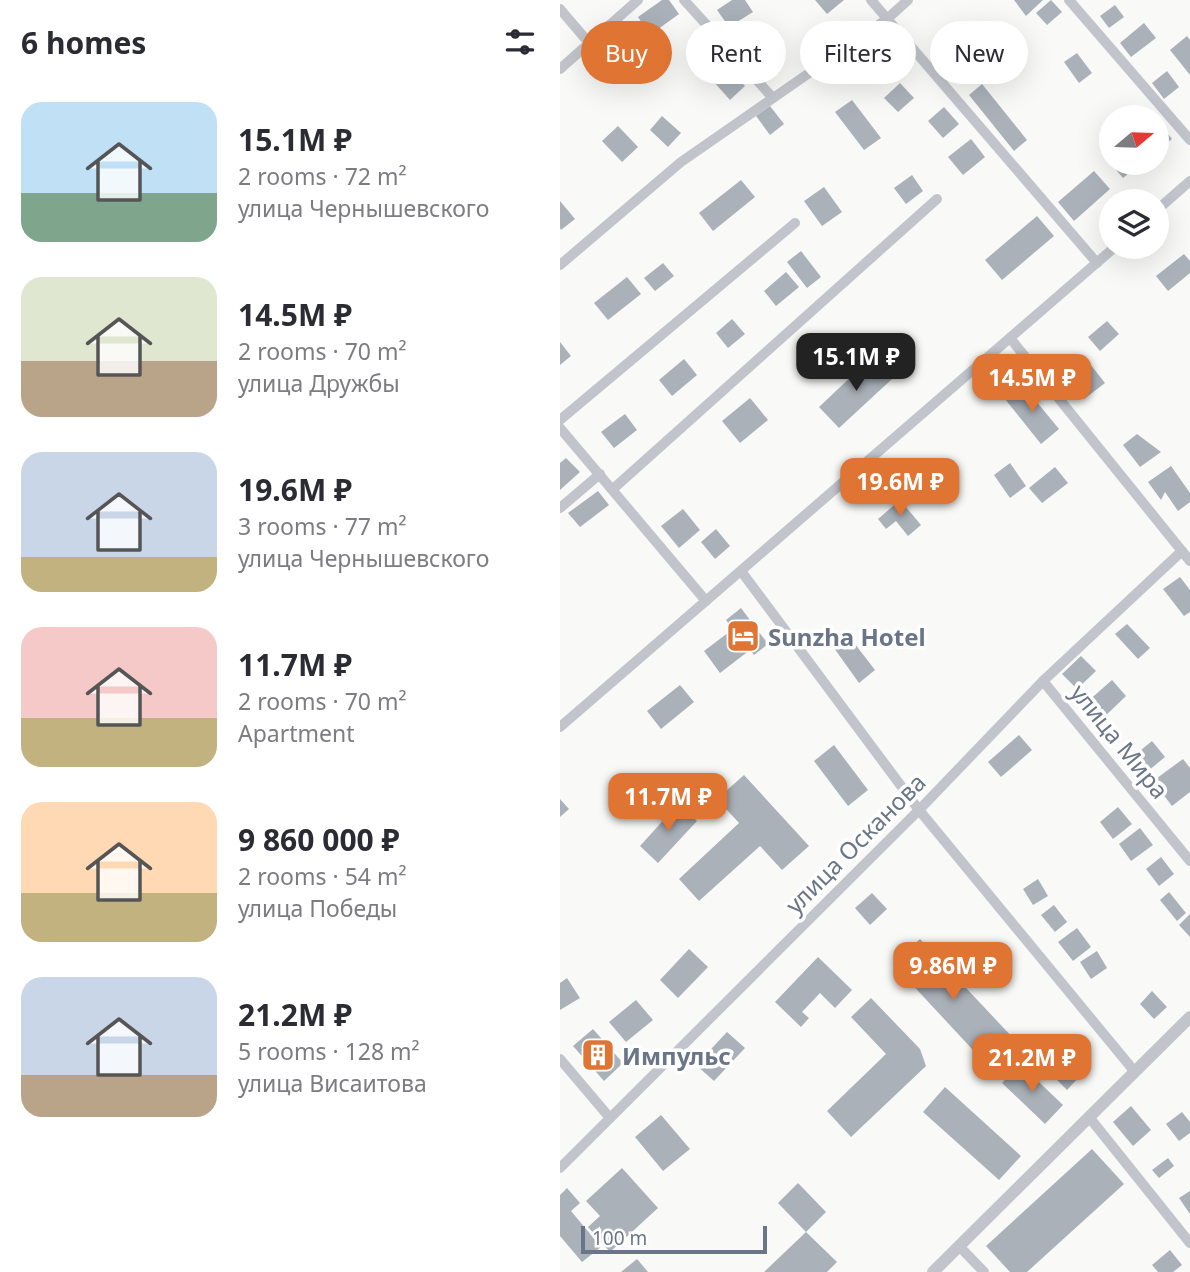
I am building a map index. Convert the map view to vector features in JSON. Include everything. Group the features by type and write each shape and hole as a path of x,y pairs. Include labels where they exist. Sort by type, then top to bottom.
{"street":[{"path":"614,21 638,0"},
{"path":"684,0 772,97"},
{"path":"871,0 1097,263"},
{"path":"560,265 681,162 887,19 908,0"},
{"path":"1069,0 1190,140"},
{"path":"560,9 581,34"},
{"path":"560,69 581,50"},
{"path":"1169,199 1190,181"},
{"path":"613,489 937,199"},
{"path":"560,420 795,223"},
{"path":"560,727 1102,259"},
{"path":"1010,338 1190,561"},
{"path":"560,428 706,601"},
{"path":"560,508 600,474"},
{"name":"улица Осканова","path":"560,1168 919,810 1043,681 1182,551"},
{"path":"741,571 919,810 1135,1072"},
{"name":"улица Мира","path":"1043,681 1190,861"},
{"path":"933,1272 1190,1017"},
{"path":"560,1059 610,1118"},
{"path":"1089,1117 1190,1243"},
{"path":"960,1246 984,1272"}],"building":[{"path":"662,0 669,0 679,14 669,21 641,21 638,17"},
{"path":"732,0 745,0 753,12 739,21 725,21 717,10"},
{"path":"815,0 844,0 827,14"},
{"path":"1014,0 1043,0 1026,16"},
{"path":"1051,0 1062,12 1047,25 1036,13"},
{"path":"1115,5 1124,17 1109,28 1100,16"},
{"path":"1144,23 1156,38 1131,57 1120,43"},
{"path":"1187,36 1190,40 1190,75 1170,50"},
{"path":"1077,53 1092,73 1079,83 1064,62"},
{"path":"1167,71 1179,87 1164,99 1152,83"},
{"path":"716,84 743,84 745,86 730,100"},
{"path":"901,84 914,98 898,112 884,98"},
{"path":"982,84 1027,140 1014,151 969,95"},
{"path":"852,100 881,138 864,150 835,112"},
{"path":"770,106 784,124 770,135 756,116"},
{"path":"944,107 959,124 943,138 928,121"},
{"path":"662,116 681,133 668,147 650,130"},
{"path":"618,126 638,147 622,162 602,141"},
{"path":"971,139 985,157 963,175 948,157"},
{"path":"1094,171 1110,189 1099,189 1099,199 1074,221 1058,202"},
{"path":"912,175 923,191 906,204 894,188"},
{"path":"741,180 755,197 713,231 699,213"},
{"path":"824,187 842,212 822,226 804,201"},
{"path":"560,201 575,219 561,230 560,228"},
{"path":"1037,216 1054,236 1002,280 985,260"},
{"path":"801,251 821,277 807,288 787,262"},
{"path":"1184,254 1190,261 1190,273 1168,291 1156,276"},
{"path":"663,263 674,276 655,291 644,278"},
{"path":"786,272 799,287 776,306 764,291"},
{"path":"627,277 641,294 608,320 594,303"},
{"path":"732,319 745,334 728,348 716,333"},
{"path":"1107,321 1119,334 1100,351 1088,337"},
{"path":"560,342 571,356 560,365"},
{"path":"1083,355 1105,383 1084,399 1062,372"},
{"path":"872,357 892,379 839,428 819,407"},
{"path":"684,359 697,375 672,396 659,380"},
{"path":"1022,384 1059,429 1041,444 1005,399"},
{"path":"750,398 768,420 740,443 722,421"},
{"path":"625,414 637,430 614,448 601,432"},
{"path":"1137,434 1161,452 1140,467 1123,445"},
{"path":"566,458 580,472 560,490 560,463"},
{"path":"1010,463 1026,486 1010,498 994,475"},
{"path":"1171,466 1190,493 1190,502 1178,511 1165,492 1161,500 1148,482"},
{"path":"1055,467 1068,483 1042,503 1029,488"},
{"path":"598,491 609,505 580,527 568,513"},
{"path":"900,500 921,525 908,536 896,521 886,529 878,519"},
{"path":"683,509 700,530 679,548 661,526"},
{"path":"716,529 730,546 715,559 701,542"},
{"path":"1180,577 1190,590 1190,612 1184,616 1163,589"},
{"name":"Sunzha Hotel","path":"741,608 768,644 754,655 750,650 720,673 704,651 733,629 726,620"},
{"path":"1127,624 1150,648 1138,659 1115,634"},
{"path":"848,635 875,670 859,683 834,648"},
{"path":"1081,656 1096,671 1077,689 1062,674"},
{"path":"1112,680 1126,696 1101,720 1086,703"},
{"path":"680,685 694,702 661,729 647,711"},
{"path":"1019,735 1032,750 1001,777 988,762"},
{"path":"1152,741 1165,757 1148,771 1135,755"},
{"path":"834,745 868,790 848,806 814,761"},
{"path":"1183,759 1190,768 1190,792 1172,806 1153,781"},
{"path":"744,775 809,846 782,870 760,846 699,901 679,879 739,823 717,799"},
{"path":"560,799 569,809 560,817"},
{"path":"678,804 697,821 658,863 640,846"},
{"path":"1118,807 1132,824 1113,839 1100,822"},
{"path":"1140,828 1153,845 1131,861 1119,844"},
{"path":"1161,857 1174,874 1159,886 1146,869"},
{"path":"1038,879 1048,896 1033,905 1023,889"},
{"path":"1169,892 1186,913 1177,921 1160,900"},
{"path":"872,893 887,909 870,925 855,908"},
{"path":"1054,905 1067,922 1055,932 1041,915"},
{"path":"1190,914 1190,937 1179,925"},
{"path":"1077,928 1091,947 1073,961 1058,942"},
{"path":"920,939 1014,1039 986,1064 893,964"},
{"path":"689,949 708,967 678,998 660,980"},
{"path":"1097,951 1107,968 1091,979 1080,962"},
{"path":"818,957 852,990 835,1008 820,993 802,1012 809,1018 801,1027 775,1002"},
{"path":"567,978 580,998 560,1010 560,983"},
{"path":"1152,991 1167,1007 1154,1019 1140,1004"},
{"path":"871,998 920,1049 926,1066 851,1137 827,1111 886,1054 851,1017"},
{"path":"636,1000 653,1020 626,1042 609,1022"},
{"name":"Импульс","path":"593,1029 623,1063 604,1081 573,1046"},
{"path":"727,1032 745,1048 714,1081 696,1065"},
{"path":"1062,1050 1084,1072 1067,1090 1045,1068"},
{"path":"1020,1064 1063,1105 1045,1124 1002,1083"},
{"path":"945,1087 1021,1156 999,1180 923,1112"},
{"path":"1131,1106 1151,1130 1133,1146 1113,1122"},
{"path":"1182,1112 1190,1122 1190,1133 1179,1141 1166,1124"},
{"path":"661,1115 690,1149 663,1171 635,1137"},
{"path":"1092,1149 1124,1184 1027,1272 1010,1272 986,1246"},
{"path":"1168,1158 1174,1166 1159,1178 1152,1170"},
{"path":"622,1168 658,1208 610,1252 588,1227 600,1216 586,1201"},
{"path":"798,1183 826,1212 806,1232 778,1203"},
{"path":"567,1188 580,1203 571,1211 601,1247 582,1262 560,1236 560,1195"},
{"path":"1190,1191 1190,1214 1179,1198"},
{"path":"806,1232 837,1262 827,1272 764,1272"},
{"path":"1170,1250 1182,1265 1173,1272 1158,1272 1152,1265"},
{"path":"637,1259 648,1272 621,1272"}],"place":[{"name":"Sunzha Hotel","path":"743,636"},
{"name":"Импульс","path":"598,1055"}]}
